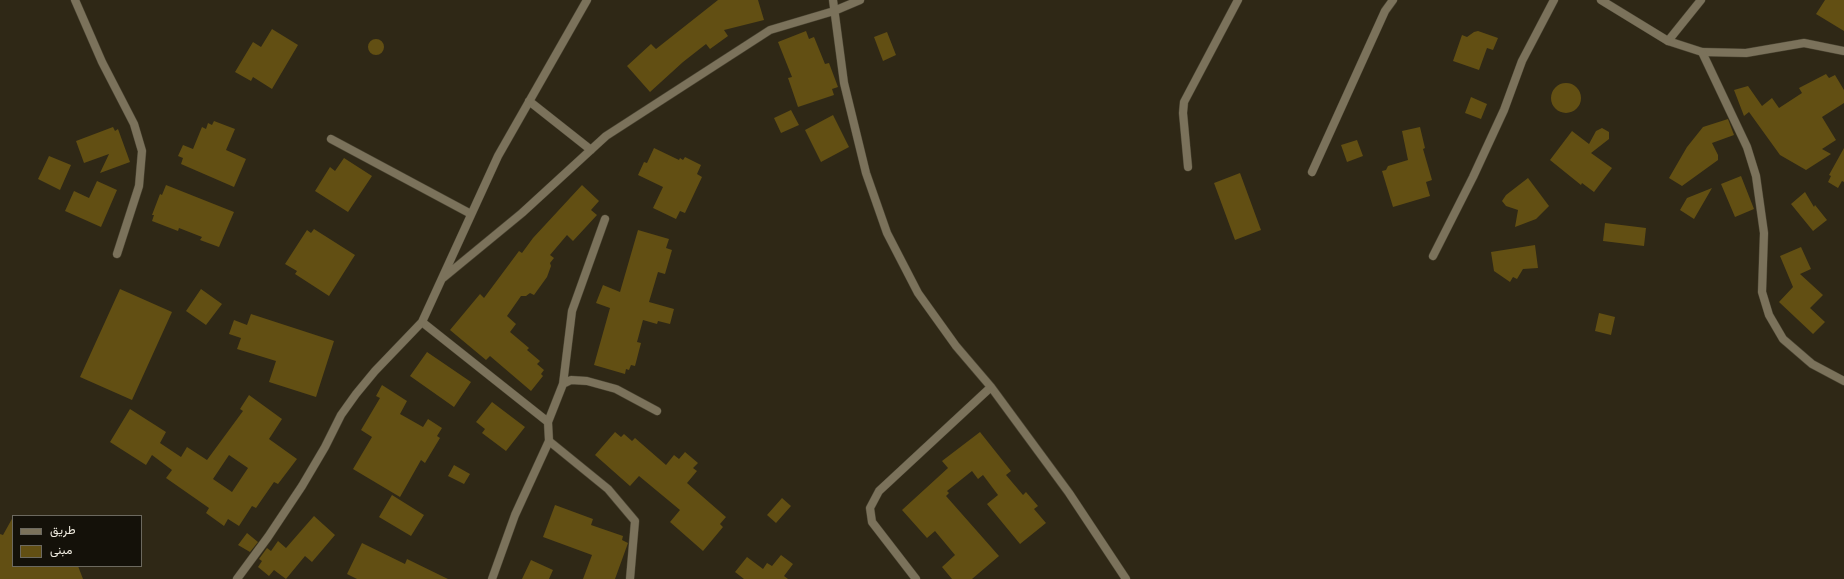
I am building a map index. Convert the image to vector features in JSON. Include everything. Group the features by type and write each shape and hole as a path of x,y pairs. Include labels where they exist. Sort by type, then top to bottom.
{"street":[{"path":"74,0 102,62 134,124 142,151 139,186 116,254"},
{"path":"237,579 268,537 298,492 325,447 341,415 356,394 374,371 422,322 498,156 587,0"},
{"path":"833,0 844,83 866,173 887,233 918,293 956,346 991,387 1069,493 1126,579"},
{"path":"440,280 522,213 606,136 770,30 834,11 860,0"},
{"path":"1188,167 1183,113 1184,102 1238,0"},
{"path":"1312,172 1385,11 1393,0"},
{"path":"1433,256 1473,177 1504,110 1522,61 1554,0"},
{"path":"1601,0 1668,41 1702,52 1746,52 1804,43 1844,51"},
{"path":"1668,41 1701,0"},
{"path":"1702,52 1747,147 1756,176 1764,233 1762,292 1769,315 1783,339 1812,364 1844,381"},
{"path":"529,101 591,150"},
{"path":"332,139 471,214"},
{"path":"492,579 515,515 549,441 548,422 563,384 572,311 605,219"},
{"path":"422,322 548,422"},
{"path":"563,384 571,380 587,381 616,389 657,411"},
{"path":"916,579 872,522 870,508 879,491 991,387"},
{"path":"549,441 608,489 635,521 630,579"}],"building":[{"path":"718,0 758,0 764,20 724,30 728,36 710,49 706,44 683,62 650,92 627,66 651,44 656,49"},
{"path":"1825,0 1844,0 1844,31 1816,14"},
{"path":"272,29 298,45 272,89 253,77 251,81 235,72 253,42 261,47"},
{"path":"806,31 809,39 814,37 825,64 829,63 838,87 832,89 834,95 798,107 788,78 792,77 778,42"},
{"path":"1478,31 1498,38 1493,50 1487,48 1479,70 1453,61 1462,35 1467,37"},
{"path":"887,32 896,55 883,61 874,37"},
{"path":"376,39 383,44 384,47 379,54 376,55 369,50 368,47 373,40"},
{"path":"1826,74 1829,78 1835,75 1844,90 1844,103 1822,117 1836,140 1822,149 1831,154 1806,170 1780,155 1749,112 1744,116 1734,90 1748,86 1762,106 1772,98 1779,108 1802,93 1799,88"},
{"path":"1566,83 1572,84 1580,92 1580,104 1572,112 1566,113 1560,112 1552,104 1551,98 1552,92 1560,84"},
{"path":"1471,97 1487,104 1481,119 1465,113"},
{"path":"791,110 799,125 781,133 774,118"},
{"path":"833,115 849,147 821,162 805,130"},
{"path":"1728,119 1734,135 1712,143 1718,155 1718,160 1682,186 1669,178 1687,147 1703,127"},
{"path":"214,121 235,129 226,150 246,159 234,187 181,164 183,158 178,156 183,145 193,149 202,127 206,129 208,123 212,125"},
{"path":"113,127 115,131 118,129 130,162 100,173 109,154 84,163 76,141"},
{"path":"1420,127 1425,148 1423,149 1432,180 1426,182 1430,196 1393,207 1382,171 1386,170 1388,166 1408,160 1402,131"},
{"path":"1602,128 1609,132 1609,139 1591,153 1612,168 1594,192 1582,183 1581,185 1550,160 1572,131 1589,144 1596,131"},
{"path":"1357,140 1363,156 1347,162 1341,145"},
{"path":"654,148 679,160 680,158 683,160 685,157 701,165 697,174 702,177 685,213 680,211 676,219 653,208 663,187 638,175 644,162 647,163"},
{"path":"1844,148 1844,182 1842,181 1838,188 1828,182 1831,176 1829,175"},
{"path":"49,156 71,165 60,190 38,179"},
{"path":"344,158 372,176 348,212 315,191 330,167 335,171"},
{"path":"1240,173 1261,230 1235,240 1214,183"},
{"path":"1741,176 1754,209 1735,217 1721,184"},
{"path":"1528,178 1549,206 1536,219 1515,227 1518,210 1506,206 1502,201 1506,195"},
{"path":"97,181 117,190 101,227 65,211 74,191 89,198"},
{"path":"166,185 234,212 219,247 200,240 202,237 179,228 178,231 152,221 154,215 152,215 160,194 162,195"},
{"path":"582,185 599,201 591,210 597,215 573,241 567,235 550,255 554,258 550,263 551,266 547,277 534,295 530,293 526,296 521,296 507,316 516,324 510,332 529,348 527,350 540,361 537,364 544,370 541,374 543,376 531,391 490,356 486,360 450,330 480,294 484,298 519,251 522,253 533,238"},
{"path":"1712,188 1694,219 1680,210 1687,198"},
{"path":"1805,192 1814,207 1815,205 1827,220 1813,231 1791,204"},
{"path":"1605,223 1646,228 1644,246 1603,241"},
{"path":"314,229 355,255 329,296 295,274 297,271 285,264 307,230 311,233"},
{"path":"638,230 669,239 666,248 672,250 665,274 658,272 649,302 674,309 670,324 658,321 657,324 643,320 637,342 641,343 635,366 631,365 629,370 626,369 625,374 594,365 610,308 596,303 603,285 620,292"},
{"path":"1535,245 1538,268 1523,269 1517,279 1513,277 1510,282 1494,271 1491,252"},
{"path":"1801,247 1811,269 1800,274 1823,295 1810,308 1825,322 1813,334 1779,302 1793,287 1780,256"},
{"path":"120,289 172,312 132,400 80,377"},
{"path":"201,289 222,304 206,325 186,311"},
{"path":"1599,313 1615,317 1611,335 1595,331"},
{"path":"251,314 334,341 316,397 269,382 276,361 237,349 241,338 229,334 234,320 247,325"},
{"path":"427,352 471,382 454,407 410,376"},
{"path":"382,385 407,401 400,414 423,427 428,419 442,428 437,436 440,438 425,463 421,460 400,497 353,469 372,437 361,430 380,398 376,396"},
{"path":"249,395 282,419 269,439 297,459 278,484 274,482 256,508 252,506 239,526 228,519 224,526 206,513 209,508 166,478 172,470 152,455 146,465 110,442 130,409 166,432 160,443 181,457 187,447 207,460 243,411 240,409","holes":["229,455 248,468 232,492 213,479"]},
{"path":"492,402 525,427 506,451 482,433 485,429 476,422"},
{"path":"615,432 621,437 624,434 632,441 635,438 666,465 674,455 679,459 685,452 698,463 693,468 697,471 687,483 726,517 720,524 723,527 703,551 670,522 680,510 639,476 630,486 595,455"},
{"path":"980,432 1011,471 1006,475 1023,495 1026,492 1038,506 1034,509 1046,523 1020,544 987,504 998,495 983,475 978,479 972,471 947,491 949,493 946,496 999,556 972,579 952,579 942,567 955,555 935,531 927,538 902,510 948,468 942,461"},
{"path":"454,465 470,474 464,484 448,476"},
{"path":"392,495 424,515 411,536 379,517"},
{"path":"782,498 791,506 776,523 767,515"},
{"path":"555,505 593,519 591,525 623,536 622,540 628,543 615,579 583,579 592,555 543,537"},
{"path":"314,516 335,535 312,562 305,556 286,579 274,570 269,576 258,567 262,561 259,559 267,548 271,551 278,541 286,548"},
{"path":"12,519 12,567 78,567 83,579 0,579 0,534 3,535"},
{"path":"247,533 258,542 250,552 238,545"},
{"path":"362,543 405,564 407,559 448,579 357,579 347,574"},
{"path":"781,555 793,564 784,576 788,579 744,579 735,572 747,557 763,569 767,563 772,566"},
{"path":"531,560 553,570 549,579 522,579"}]}
